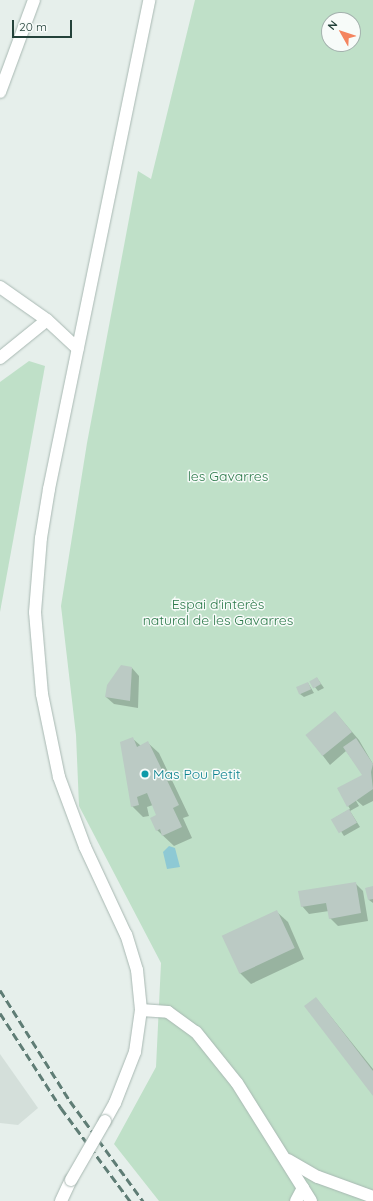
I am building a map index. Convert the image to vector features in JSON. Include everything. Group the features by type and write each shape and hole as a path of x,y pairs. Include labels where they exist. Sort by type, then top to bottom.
{"street":[{"path":"61,1201 71,1180 105,1121 127,1076 135,1052 141,1010 137,970 131,948 85,847 59,776 42,694 35,612 41,538 149,0"},
{"path":"0,92 32,1"},
{"path":"0,287 47,320 78,349"},
{"path":"0,358 47,320"},
{"path":"141,1010 168,1012 196,1032 237,1083 287,1160 311,1201"},
{"path":"287,1160 318,1177 373,1197"},
{"path":"296,1201 303,1188"}],"shaded area":[{"path":"0,1054 38,1108 18,1125 0,1123"}],"green space":[{"name":"Espai d'interès natural de les Gavarres","path":"195,0 373,0 373,1201 159,1201 114,1144 156,1067 161,963 79,806 76,735 61,606 87,443 138,171 151,179"},
{"path":"29,361 45,366 0,612 0,382"}],"water":[{"path":"169,846 175,848 180,867 167,869 163,852"}],"building":[{"path":"121,665 132,667 130,701 105,697 107,685"},
{"path":"317,677 321,684 313,688 309,682"},
{"path":"308,682 311,689 299,694 296,687"},
{"path":"335,711 352,732 322,756 305,735"},
{"name":"Mas Pou Petit","path":"133,737 137,747 148,741 179,805 173,808 182,827 162,836 160,829 156,831 150,818 156,815 147,793 137,797 139,805 131,807 120,742"},
{"path":"356,738 373,764 371,772 373,789 347,807 337,788 362,775 343,747"},
{"path":"349,809 357,823 339,833 331,820"},
{"path":"356,882 361,913 329,919 326,903 301,907 298,891"},
{"path":"373,886 373,899 368,900 365,888"},
{"path":"277,910 295,948 239,974 222,936"},
{"path":"316,997 373,1071 373,1096 304,1006"}],"railway":[{"path":"0,990 70,1101 143,1201"},
{"path":"0,1013 61,1108 130,1201"}],"place":[{"name":"Mas Pou Petit","path":"145,774"}],"park label":[{"name":"les Gavarres","path":"228,476"}]}
